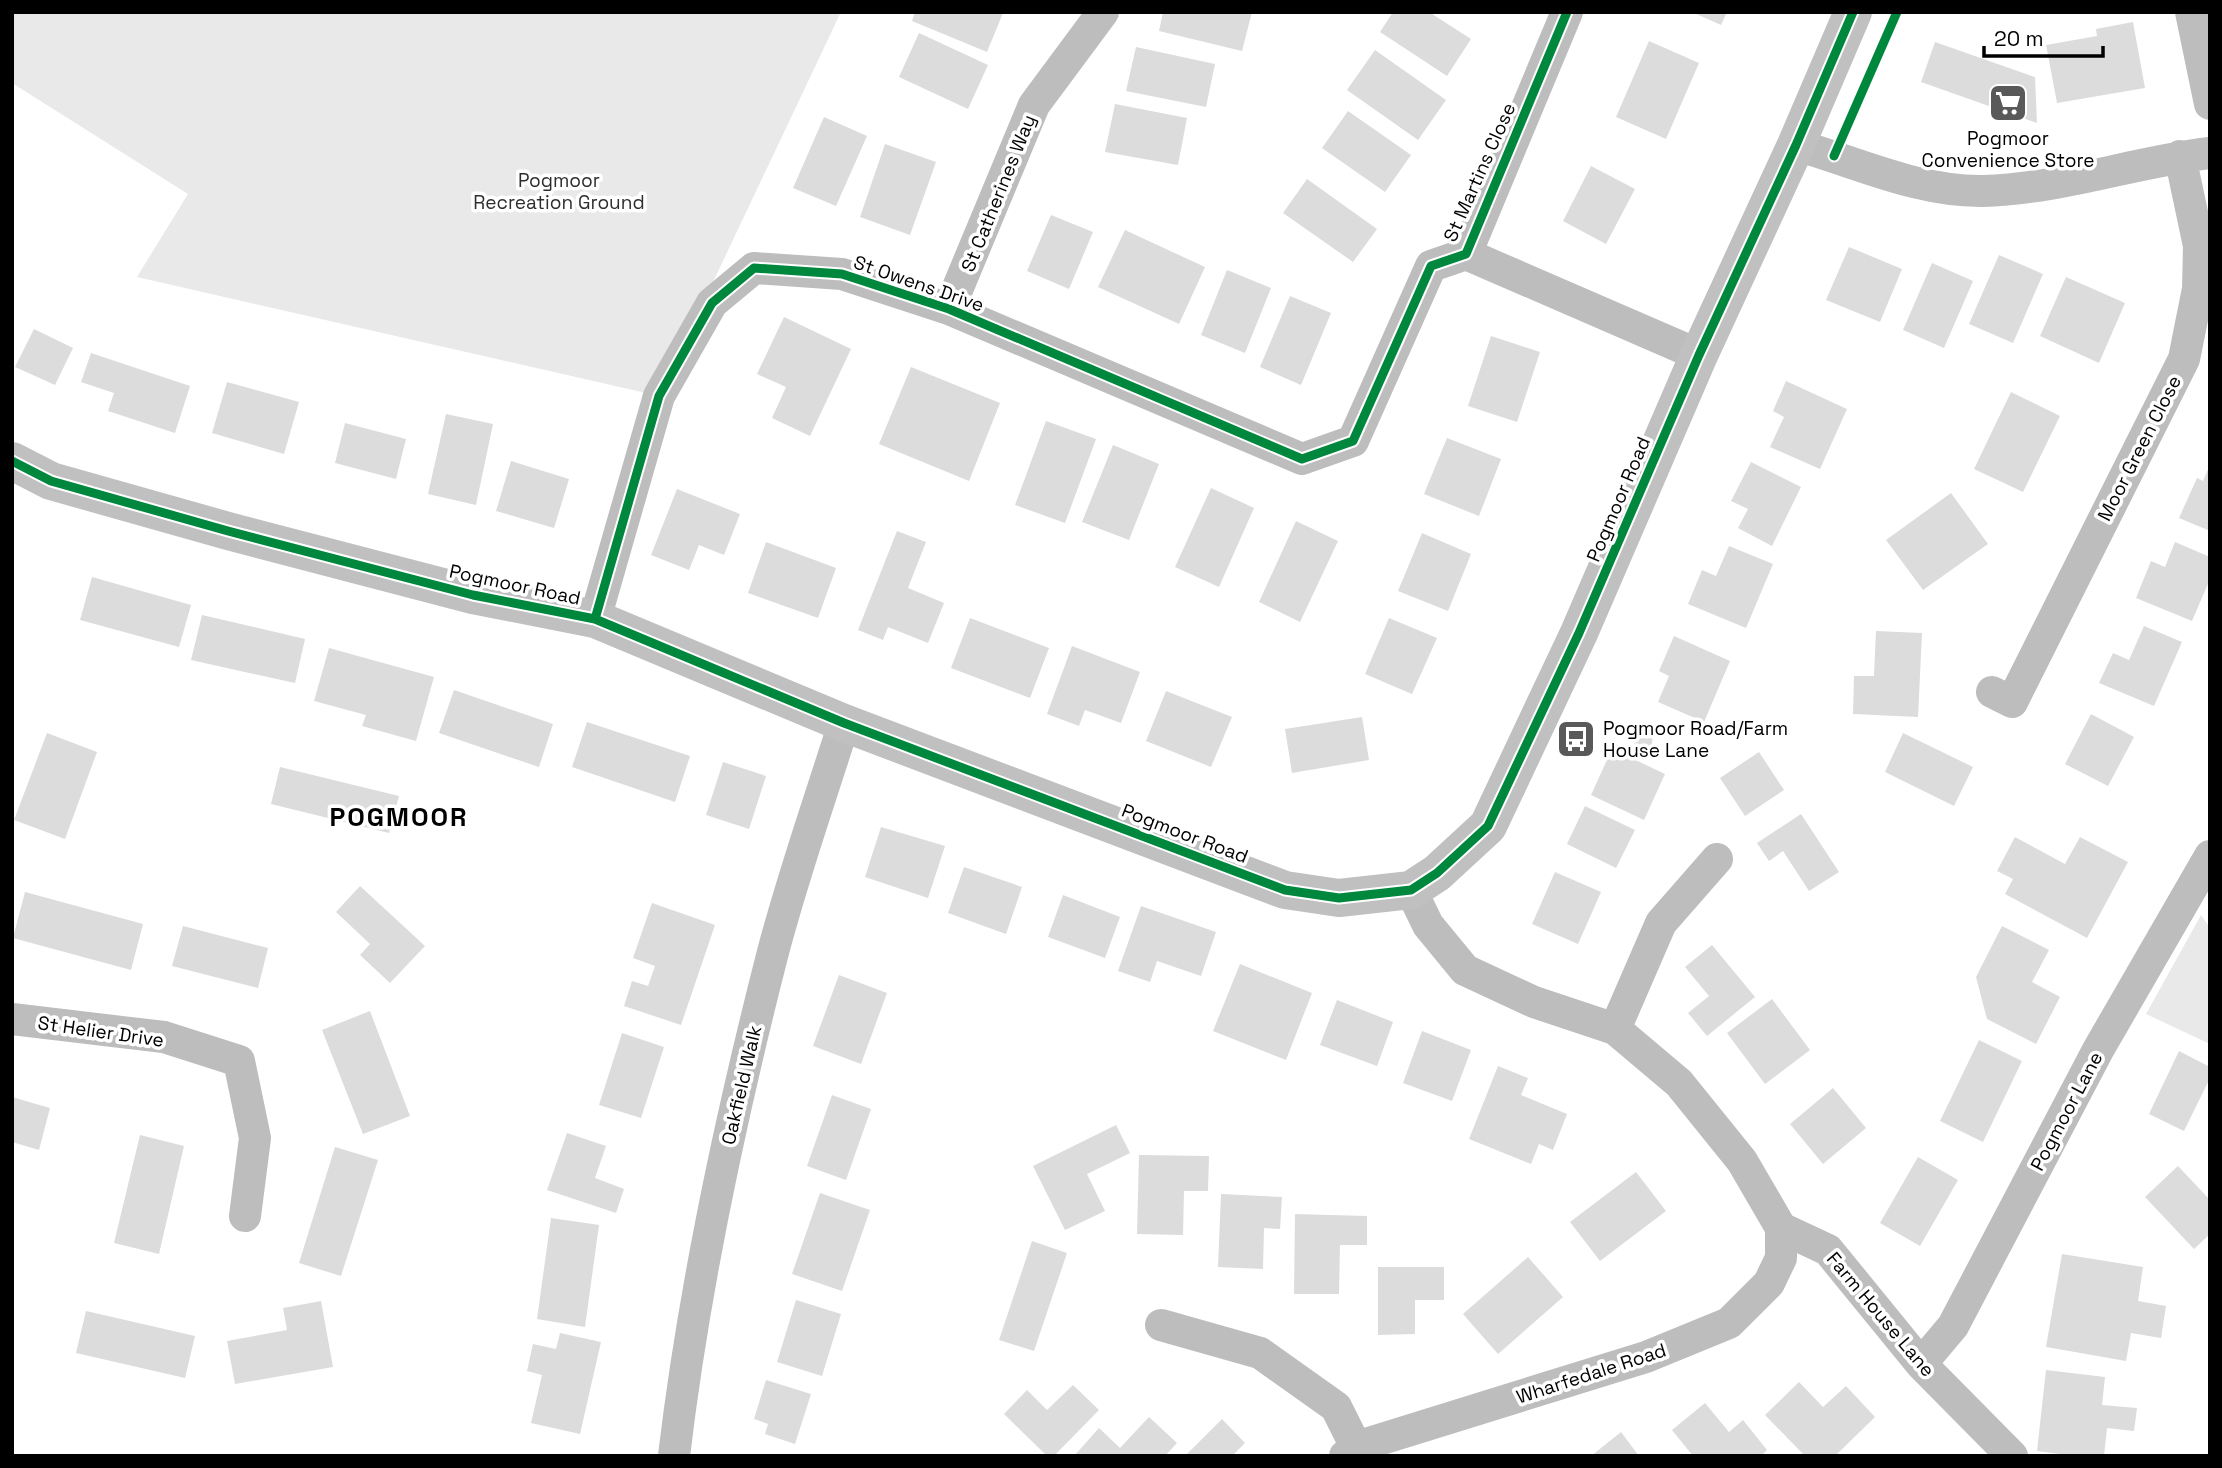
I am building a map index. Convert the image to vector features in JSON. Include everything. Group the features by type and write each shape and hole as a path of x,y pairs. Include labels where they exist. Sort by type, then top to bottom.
{"street":[{"name":"St Catherines Way","path":"949,309 1034,105 1103,12"},
{"name":"St Martins Close","path":"1466,254 1567,12"},
{"name":"Pogmoor Road","path":"12,461 51,481 228,531 473,595 595,619 844,723 1285,890 1339,898 1411,890 1437,873 1488,827 1579,633 1699,355 1796,145 1853,12"},
{"path":"2191,12 2210,104"},
{"path":"1796,145 1896,177 1942,187 1982,191 2054,184 2195,155"},
{"name":"Moor Green Close","path":"1992,692 2012,702 2184,359 2198,289 2195,155"},
{"name":"St Martins Close","path":"1353,441 1431,266 1466,254 1699,355"},
{"name":"St Owens Drive","path":"595,619 659,396 712,303 754,268 842,274 949,309 1302,458 1353,441"},
{"name":"Oakfield Walk","path":"674,1456 680,1406 720,1177 772,954 844,723"},
{"name":"Pogmoor Lane","path":"1921,1364 1953,1326 2098,1049 2210,856"},
{"path":"1615,1029 1661,923 1717,859"},
{"path":"1411,890 1428,925 1465,970 1534,1002 1615,1029 1679,1083 1742,1161 1781,1228"},
{"name":"St Helier Drive","path":"12,1019 164,1037 239,1061 255,1138 245,1216"},
{"name":"Farm House Lane","path":"1781,1228 1828,1250 1921,1364 2012,1456"},
{"name":"Wharfedale Road","path":"1351,1451 1646,1357 1729,1323 1769,1283 1781,1258 1781,1228"},
{"path":"1161,1325 1260,1353 1336,1407 1351,1451"}],"green space":[{"name":"Pogmoor Recreation Ground","path":"12,12 841,12 659,396 137,277 188,194 12,83"},
{"path":"2201,915 2210,928 2210,1044 2146,1014"}],"building":[{"path":"915,12 1003,13 987,52 912,21"},
{"path":"1163,12 1252,12 1242,51 1159,31"},
{"path":"1393,12 1429,12 1471,39 1447,76 1380,32"},
{"path":"1692,12 1727,12 1721,25"},
{"path":"2133,22 2145,88 2057,103 2046,45 2097,36 2096,29"},
{"path":"919,33 988,65 968,109 899,77"},
{"path":"1649,41 1699,63 1666,139 1616,117"},
{"name":"Pogmoor Convenience Store","path":"1935,42 2035,77 2037,123 1921,82"},
{"path":"1136,47 1215,64 1206,107 1126,91"},
{"path":"1375,50 1446,100 1418,140 1347,90"},
{"path":"1115,104 1187,118 1178,165 1105,152"},
{"path":"1348,111 1411,155 1385,192 1322,148"},
{"path":"824,117 867,136 836,206 793,188"},
{"path":"885,144 936,162 910,235 860,217"},
{"path":"1591,166 1635,189 1606,244 1563,221"},
{"path":"1307,179 1377,229 1353,262 1283,213"},
{"path":"1051,215 1093,232 1069,289 1027,271"},
{"path":"1125,230 1205,267 1179,324 1098,287"},
{"path":"1849,247 1902,269 1880,322 1826,300"},
{"path":"1999,255 2043,274 2013,343 1969,324"},
{"path":"1932,263 1973,281 1944,348 1903,330"},
{"path":"1227,270 1271,288 1245,353 1201,335"},
{"path":"2066,277 2125,303 2099,363 2040,336"},
{"path":"1290,296 1331,313 1301,385 1260,367"},
{"path":"784,317 851,349 810,436 772,418 786,387 757,374"},
{"path":"34,329 73,348 55,385 15,367"},
{"path":"1491,336 1540,352 1517,422 1468,406"},
{"path":"91,353 190,386 175,433 108,411 114,393 81,382"},
{"path":"911,367 1000,403 969,481 879,444"},
{"path":"1786,381 1847,409 1820,469 1770,447 1784,417 1773,411"},
{"path":"227,382 299,402 284,454 212,433"},
{"path":"2011,392 2060,416 2023,492 1974,469"},
{"path":"446,414 493,424 476,505 428,494"},
{"path":"1046,421 1096,439 1065,523 1015,505"},
{"path":"345,423 406,439 396,479 335,463"},
{"path":"1447,438 1501,459 1479,516 1424,494"},
{"path":"1113,445 1159,464 1129,540 1082,522"},
{"path":"511,461 569,479 554,528 496,511"},
{"path":"1751,462 1801,487 1772,546 1738,528 1748,509 1731,501"},
{"path":"2210,465 2210,531 2179,518 2197,478 2203,481"},
{"path":"1211,488 1254,508 1219,587 1175,567"},
{"path":"677,489 740,514 724,555 699,545 689,570 651,555"},
{"path":"1951,493 1988,544 1923,590 1886,540"},
{"path":"1296,521 1338,541 1300,622 1259,602"},
{"path":"897,531 926,542 908,588 944,603 928,643 888,627 883,640 858,630"},
{"path":"1422,533 1471,554 1448,611 1398,591"},
{"path":"766,542 836,568 818,618 748,593"},
{"path":"2175,542 2210,557 2210,579 2192,621 2136,598 2151,561 2165,567"},
{"path":"1729,546 1773,564 1746,628 1688,604 1702,570 1716,576"},
{"path":"92,577 191,605 179,647 80,620"},
{"path":"202,615 305,639 295,683 191,660"},
{"path":"970,618 1049,648 1030,698 951,668"},
{"path":"1389,618 1437,638 1412,694 1365,674"},
{"path":"2144,626 2182,642 2154,706 2099,683 2113,653 2129,660"},
{"path":"1876,631 1922,633 1918,717 1853,714 1854,676 1874,676"},
{"path":"1674,636 1730,661 1704,722 1658,702 1669,676 1659,671"},
{"path":"1072,646 1140,672 1121,723 1085,710 1079,726 1047,714"},
{"path":"329,648 434,677 416,741 362,726 366,715 314,701"},
{"path":"454,690 553,724 539,767 439,733"},
{"path":"1166,691 1232,717 1211,767 1146,741"},
{"path":"2091,714 2134,737 2108,786 2065,764"},
{"path":"1362,717 1369,760 1292,773 1285,729"},
{"path":"587,722 690,756 675,802 572,767"},
{"path":"1637,723 1655,726 1651,748 1634,745"},
{"path":"47,733 97,752 65,839 14,820"},
{"path":"1903,733 1973,767 1954,806 1885,772"},
{"path":"1612,749 1665,774 1644,820 1591,795"},
{"path":"1759,752 1784,790 1745,816 1720,778"},
{"path":"723,762 766,776 749,829 706,815"},
{"path":"280,767 399,796 389,833 271,804"},
{"path":"1585,806 1635,830 1616,868 1567,844"},
{"path":"1801,814 1839,872 1809,891 1783,851 1769,861 1757,843"},
{"path":"881,827 945,846 928,898 865,877"},
{"path":"2015,837 2065,864 2080,837 2128,862 2087,938 2005,894 2013,879 1997,871"},
{"path":"964,867 1022,887 1006,934 948,913"},
{"path":"1555,872 1601,892 1578,944 1532,924"},
{"path":"360,886 425,946 390,983 360,955 370,944 336,912"},
{"path":"25,892 143,924 131,970 13,938"},
{"path":"1063,895 1120,917 1105,958 1048,937"},
{"path":"652,903 715,925 681,1025 624,1006 632,981 648,986 655,966 633,958"},
{"path":"1141,906 1216,932 1201,976 1157,961 1150,982 1118,971"},
{"path":"183,926 268,948 258,988 172,966"},
{"path":"2002,926 2049,950 2032,982 2060,997 2036,1044 1987,1019 1976,977"},
{"path":"1712,945 1755,997 1707,1036 1688,1013 1709,996 1685,967"},
{"path":"1240,964 1312,993 1286,1060 1213,1031"},
{"path":"839,975 887,993 861,1064 813,1046"},
{"path":"1772,999 1810,1050 1765,1084 1727,1033"},
{"path":"1337,1000 1393,1022 1377,1066 1320,1045"},
{"path":"370,1011 410,1116 363,1134 322,1030"},
{"path":"1422,1031 1471,1050 1452,1101 1403,1083"},
{"path":"622,1033 664,1047 641,1118 599,1105"},
{"path":"1979,1040 2022,1061 1983,1142 1940,1121"},
{"path":"2179,1051 2210,1067 2210,1078 2184,1131 2149,1114"},
{"path":"1498,1066 1528,1078 1521,1095 1567,1114 1553,1150 1539,1144 1531,1164 1469,1139"},
{"path":"1833,1088 1866,1128 1823,1164 1790,1124"},
{"path":"832,1095 871,1109 846,1180 807,1166"},
{"path":"12,1097 50,1108 39,1150 12,1142"},
{"path":"1116,1125 1130,1153 1087,1174 1105,1211 1065,1230 1033,1166"},
{"path":"567,1133 606,1146 595,1178 624,1189 616,1213 547,1190"},
{"path":"140,1135 184,1146 159,1254 114,1243"},
{"path":"335,1147 378,1160 341,1276 299,1263"},
{"path":"1139,1155 1209,1156 1208,1191 1184,1191 1183,1235 1137,1234"},
{"path":"1918,1157 1958,1180 1920,1246 1880,1223"},
{"path":"2178,1166 2210,1200 2210,1234 2194,1249 2145,1197"},
{"path":"1636,1172 1666,1211 1600,1261 1570,1222"},
{"path":"820,1193 870,1210 842,1291 792,1274"},
{"path":"1221,1194 1282,1197 1280,1229 1264,1228 1263,1269 1218,1267"},
{"path":"1295,1214 1367,1216 1367,1245 1340,1245 1339,1294 1294,1294"},
{"path":"551,1218 599,1225 585,1327 537,1319"},
{"path":"1032,1241 1067,1253 1034,1351 999,1340"},
{"path":"2062,1254 2143,1267 2138,1301 2166,1306 2161,1338 2131,1333 2126,1361 2046,1347"},
{"path":"1528,1257 1563,1297 1498,1354 1463,1314"},
{"path":"1378,1267 1444,1267 1444,1300 1415,1300 1415,1334 1378,1335"},
{"path":"796,1300 841,1314 822,1376 777,1362"},
{"path":"321,1301 333,1367 235,1384 227,1341 287,1330 283,1308"},
{"path":"86,1311 195,1336 185,1378 76,1353"},
{"path":"560,1333 601,1342 580,1434 531,1423 542,1375 527,1371 533,1344 556,1349"},
{"path":"2046,1370 2105,1377 2102,1405 2137,1408 2134,1431 2107,1428 2104,1456 2075,1456 2037,1451"},
{"path":"766,1380 811,1394 795,1444 765,1434 768,1424 754,1419"},
{"path":"1799,1382 1823,1407 1846,1386 1875,1417 1835,1456 1805,1456 1765,1415"},
{"path":"1073,1385 1099,1410 1054,1456 1047,1456 1004,1414 1027,1390 1047,1410"},
{"path":"1705,1403 1729,1432 1743,1420 1767,1450 1761,1456 1693,1456 1672,1430"},
{"path":"1149,1417 1177,1443 1165,1456 1074,1456 1099,1428 1120,1448"},
{"path":"1222,1419 1245,1443 1232,1456 1185,1456"},
{"path":"1621,1432 1639,1456 1591,1456"}],"cycle path":[{"path":"595,619 659,396 712,303 754,268 842,274 949,309 1302,459 1353,441 1431,266 1466,254 1567,12"},
{"path":"12,461 51,481 228,531 473,595 595,619 844,723 1285,890 1339,898 1411,890 1437,873 1488,826 1579,633 1699,355 1796,145 1853,12"},
{"path":"1834,156 1897,12"}],"place":[{"name":"Pogmoor Convenience Store","path":"2008,103"},
{"name":"Pogmoor Road/Farm House Lane","path":"1576,739"}],"district":[{"name":"POGMOOR","path":"399,817"}]}
